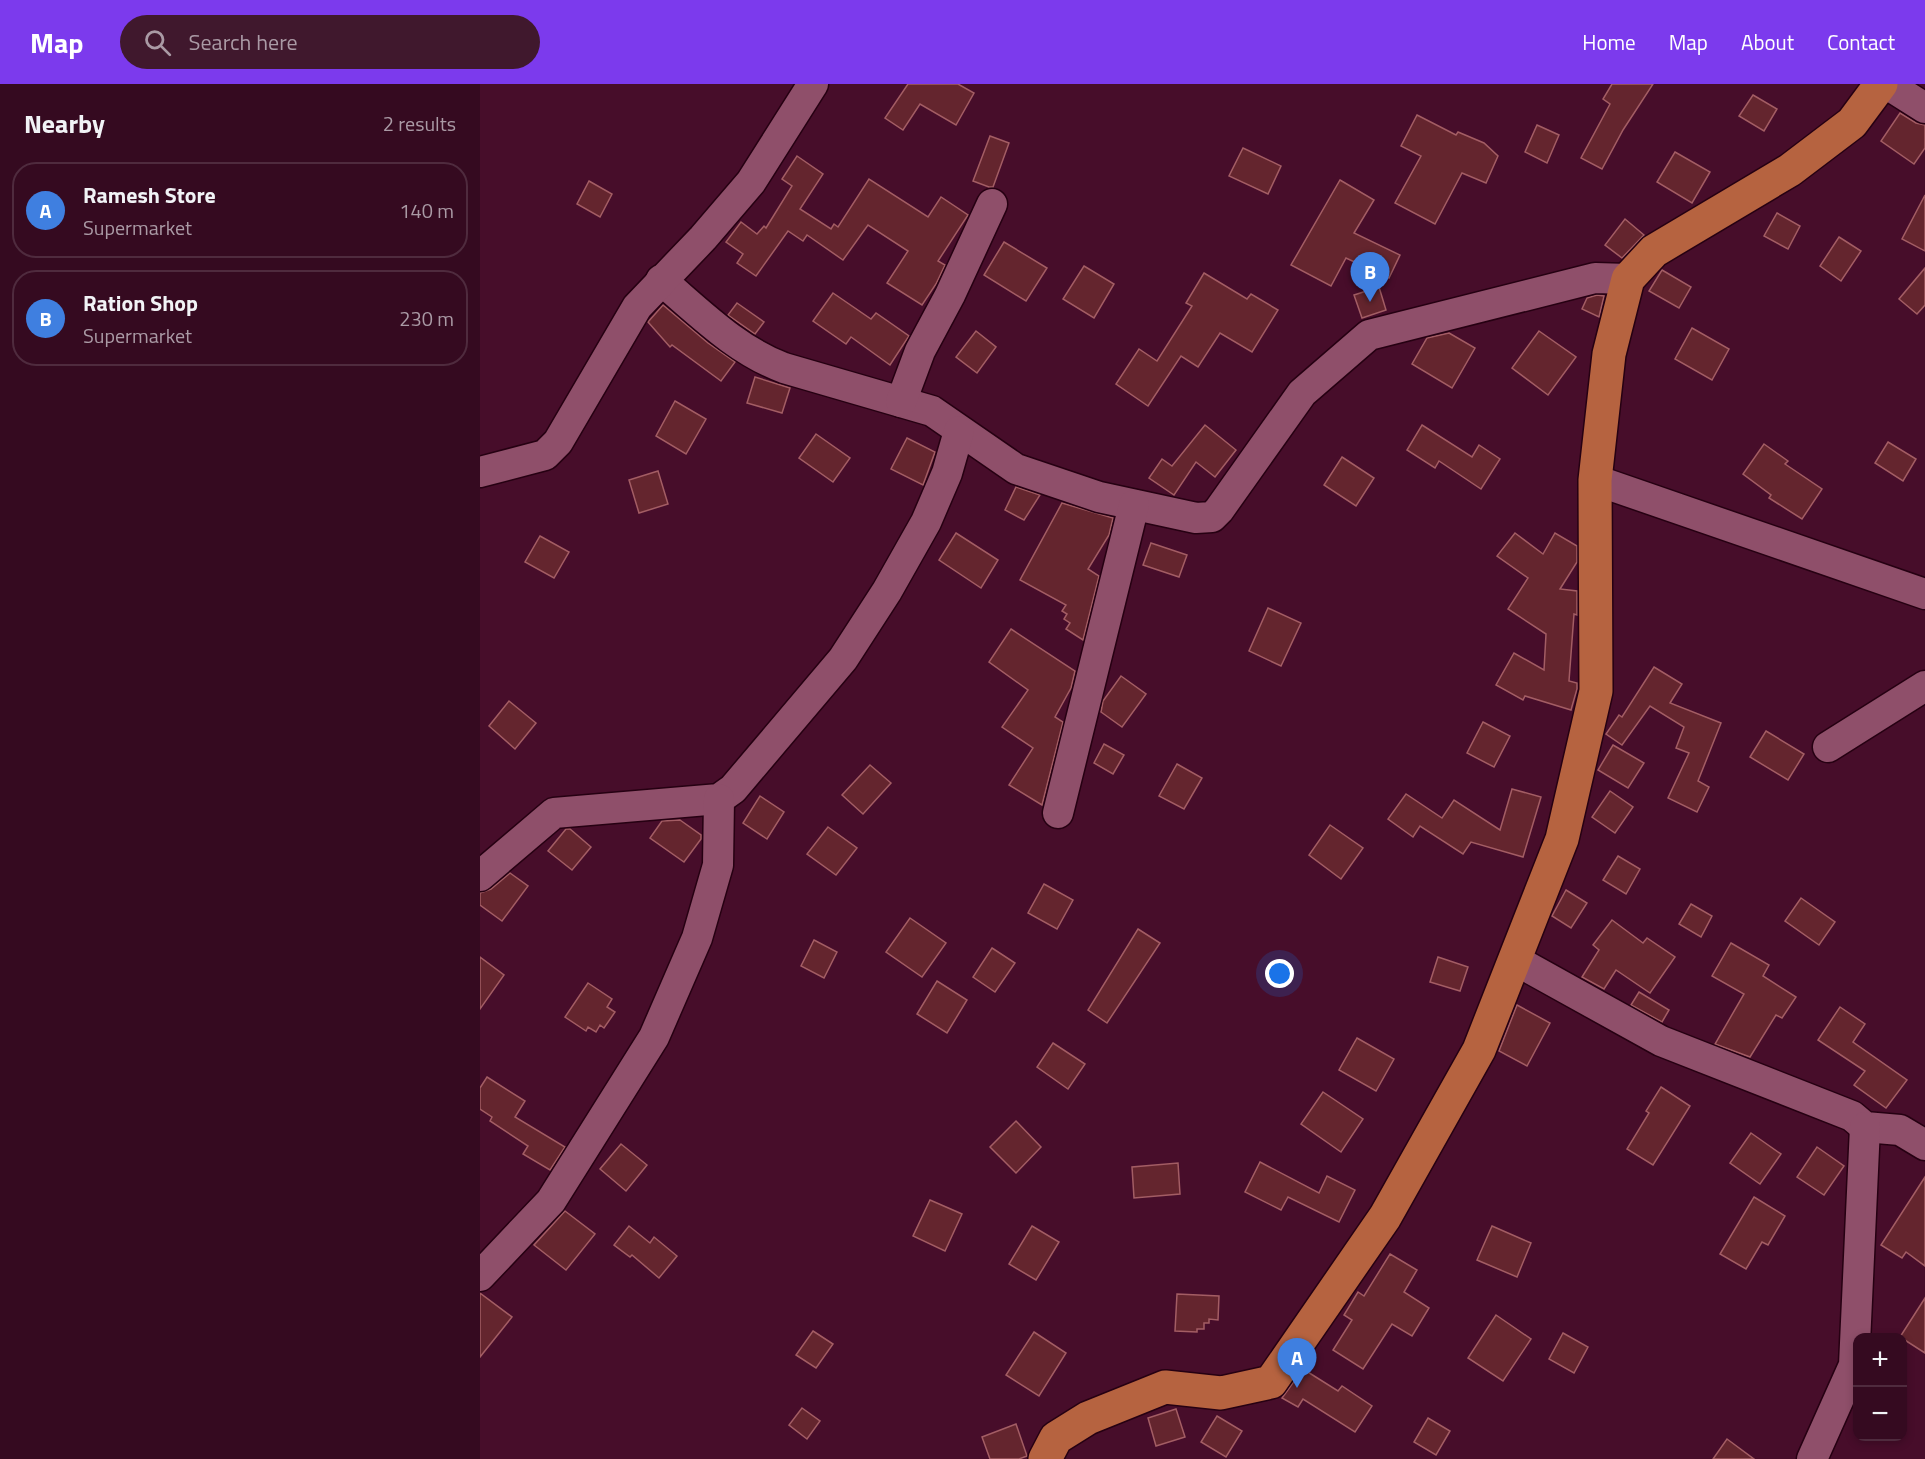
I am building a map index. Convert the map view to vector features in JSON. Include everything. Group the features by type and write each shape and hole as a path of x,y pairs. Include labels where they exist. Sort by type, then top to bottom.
{"main road":[{"path":"1045,1459 1056,1438 1088,1418 1165,1388 1221,1393 1271,1382 1385,1216 1479,1050 1562,839 1596,691 1595,480 1609,354 1628,279 1654,251 1790,170 1852,123 1881,84"}],"street":[{"path":"480,472 545,455 558,442 638,307 751,183 813,84"},
{"path":"1887,84 1925,108"},
{"path":"902,402 920,351 950,295 992,204"},
{"path":"661,280 738,345 762,359 784,368 932,411 1016,469 1099,497 1196,518 1212,517 1219,510 1302,393 1369,335 1595,278 1628,279"},
{"path":"480,876 554,813 719,799 733,789 843,659 887,591 926,522 947,473 960,431"},
{"path":"1595,480 1925,594"},
{"path":"1058,813 1134,505"},
{"path":"1828,747 1925,686"},
{"path":"480,1276 551,1201 654,1036 697,938 718,865 719,799"},
{"path":"1515,960 1660,1041 1851,1116 1865,1127 1900,1130 1925,1145"},
{"path":"1812,1459 1854,1365 1865,1127"}],"building":[{"path":"908,84 958,84 974,93 956,125 920,104 903,130 885,118"},
{"path":"1612,84 1653,84 1623,130 1602,169 1581,158 1610,104 1603,99"},
{"path":"1753,95 1777,109 1764,131 1739,116"},
{"path":"1900,113 1916,123 1925,125 1925,148 1914,164 1881,141"},
{"path":"1417,115 1456,135 1458,132 1484,143 1498,156 1486,183 1462,173 1435,224 1395,203 1421,156 1401,146"},
{"path":"1537,125 1559,135 1547,163 1525,152"},
{"path":"990,136 1009,143 993,187 973,181"},
{"path":"1243,148 1281,166 1268,194 1229,176"},
{"path":"1675,152 1710,172 1692,203 1657,182"},
{"path":"797,156 823,174 800,209 831,229 834,224 838,227 869,179 928,217 941,197 968,215 938,261 945,265 922,305 887,283 908,251 868,225 843,260 807,235 803,241 788,231 756,276 737,263 743,254 726,242 741,222 757,234 764,226 766,228 792,186 782,179"},
{"path":"1340,180 1374,200 1354,233 1400,255 1389,278 1346,258 1331,286 1291,265"},
{"path":"589,181 612,194 600,217 577,204"},
{"path":"1925,195 1925,251 1902,239"},
{"path":"1777,213 1800,226 1788,249 1764,236"},
{"path":"1625,219 1644,235 1622,258 1605,245"},
{"path":"1839,237 1861,251 1841,281 1820,266"},
{"path":"1004,242 1047,268 1026,301 984,275"},
{"path":"1084,266 1114,284 1094,318 1063,299"},
{"path":"1925,268 1925,305 1917,314 1899,299"},
{"path":"1662,270 1691,287 1679,308 1649,291"},
{"path":"1204,273 1247,299 1251,294 1278,310 1252,352 1220,333 1198,367 1181,356 1148,406 1116,384 1139,349 1157,361 1192,306 1186,303"},
{"path":"1379,287 1386,310 1362,318 1354,295"},
{"path":"833,293 871,319 876,313 909,336 890,365 851,337 846,344 813,321"},
{"path":"1597,295 1604,296 1599,317 1582,309 1587,298"},
{"path":"737,303 764,322 755,334 728,315"},
{"path":"663,305 708,343 735,362 721,381 672,345 670,347 648,322"},
{"path":"1692,328 1729,349 1712,380 1675,359"},
{"path":"976,331 996,347 977,373 956,357"},
{"path":"1539,331 1576,357 1548,395 1512,368"},
{"path":"1449,333 1475,348 1452,388 1412,364 1427,338"},
{"path":"755,377 790,388 782,413 747,403"},
{"path":"675,401 706,419 686,454 656,436"},
{"path":"1205,425 1236,450 1215,477 1196,462 1174,495 1149,478 1162,459 1172,466"},
{"path":"1422,425 1472,457 1479,445 1500,459 1481,489 1439,461 1435,468 1407,450"},
{"path":"816,434 850,458 833,482 799,458"},
{"path":"907,438 935,452 923,485 891,469"},
{"path":"1888,442 1916,459 1903,481 1875,463"},
{"path":"1764,444 1788,461 1785,464 1822,489 1802,519 1769,498 1771,495 1743,474"},
{"path":"1342,457 1374,478 1356,506 1324,485"},
{"path":"658,471 668,504 639,513 629,480"},
{"path":"1016,487 1040,495 1024,520 1005,510"},
{"path":"1062,503 1113,518 1109,535 1088,569 1099,576 1083,640 1066,629 1070,623 1064,619 1067,614 1062,611 1066,605 1020,580"},
{"path":"956,533 998,560 981,588 939,560"},
{"path":"1515,533 1543,554 1555,533 1577,546 1577,562 1560,589 1577,591 1577,615 1574,614 1569,681 1577,683 1577,689 1571,710 1525,696 1523,700 1496,685 1514,653 1544,670 1546,634 1508,609 1528,578 1497,556"},
{"path":"540,536 569,552 554,578 525,562"},
{"path":"1151,543 1187,555 1179,577 1143,565"},
{"path":"1268,608 1301,623 1281,666 1249,651"},
{"path":"1011,629 1075,671 1071,688 1055,717 1063,722 1042,805 1009,785 1033,748 1002,727 1028,690 989,662"},
{"path":"1654,667 1682,684 1670,703 1721,723 1698,781 1709,787 1697,812 1668,798 1689,753 1676,748 1684,727 1650,706 1622,745 1606,734 1619,715 1622,717"},
{"path":"1121,676 1146,694 1122,727 1101,712 1103,701"},
{"path":"509,701 536,723 515,749 489,726"},
{"path":"1483,722 1510,736 1494,767 1467,753"},
{"path":"1766,731 1804,754 1788,780 1750,757"},
{"path":"1104,744 1124,755 1113,774 1094,763"},
{"path":"1613,745 1644,763 1628,788 1598,770"},
{"path":"1177,764 1202,778 1184,809 1159,796"},
{"path":"870,765 891,783 863,814 842,795"},
{"path":"1512,789 1541,797 1523,857 1471,842 1463,854 1420,826 1413,837 1388,819 1406,794 1442,818 1454,800 1500,830"},
{"path":"1610,791 1633,807 1615,833 1592,817"},
{"path":"760,796 784,812 767,839 743,823"},
{"path":"680,820 701,835 701,839 684,862 650,838 662,821"},
{"path":"1330,825 1363,848 1341,879 1309,855"},
{"path":"828,827 857,848 836,875 807,854"},
{"path":"566,829 570,829 591,847 572,870 548,851"},
{"path":"1618,856 1640,869 1626,894 1603,880"},
{"path":"510,873 528,886 502,921 480,905 480,893 491,889"},
{"path":"1044,884 1073,900 1057,929 1028,913"},
{"path":"1566,890 1587,903 1571,928 1552,916"},
{"path":"1801,898 1835,922 1819,945 1785,921"},
{"path":"1691,904 1712,916 1701,937 1679,924"},
{"path":"910,918 946,943 922,977 886,952"},
{"path":"1612,920 1643,943 1647,938 1675,957 1650,993 1616,970 1604,989 1582,977 1599,950 1593,945"},
{"path":"1138,929 1160,943 1107,1023 1088,1010"},
{"path":"814,940 837,952 824,978 801,966"},
{"path":"1731,943 1769,965 1763,976 1796,997 1782,1018 1776,1015 1750,1057 1715,1044 1744,994 1712,976"},
{"path":"992,948 1015,963 995,992 973,977"},
{"path":"480,957 504,975 480,1009"},
{"path":"1438,957 1468,967 1460,991 1430,982"},
{"path":"937,981 967,1000 947,1033 917,1014"},
{"path":"588,983 612,999 607,1007 615,1012 604,1028 600,1025 596,1032 588,1027 586,1031 565,1017"},
{"path":"1639,992 1669,1010 1662,1022 1631,1005"},
{"path":"1517,1005 1550,1023 1527,1066 1499,1051"},
{"path":"1840,1007 1865,1024 1853,1042 1907,1080 1886,1108 1854,1085 1865,1071 1818,1040"},
{"path":"1357,1038 1394,1059 1376,1091 1339,1070"},
{"path":"1053,1043 1085,1064 1068,1089 1037,1067"},
{"path":"487,1077 525,1101 515,1117 565,1147 550,1170 523,1154 528,1146 490,1121 492,1117 480,1109 480,1088"},
{"path":"1661,1087 1690,1106 1653,1165 1627,1149 1649,1113 1646,1111"},
{"path":"1323,1092 1363,1119 1341,1152 1301,1124"},
{"path":"1016,1121 1041,1147 1016,1173 990,1147"},
{"path":"1751,1133 1781,1154 1760,1184 1730,1163"},
{"path":"621,1144 647,1165 626,1191 600,1169"},
{"path":"1817,1147 1844,1166 1824,1195 1797,1177"},
{"path":"1260,1162 1319,1193 1327,1176 1355,1190 1339,1222 1288,1197 1281,1210 1245,1192"},
{"path":"1178,1163 1180,1194 1134,1198 1132,1167"},
{"path":"1925,1177 1925,1266 1906,1252 1902,1258 1881,1245"},
{"path":"1754,1197 1785,1216 1768,1245 1762,1242 1746,1269 1720,1254"},
{"path":"930,1200 962,1214 945,1251 913,1236"},
{"path":"565,1211 595,1234 566,1270 534,1245"},
{"path":"629,1226 650,1243 654,1237 677,1256 659,1278 632,1255 630,1257 614,1245"},
{"path":"1032,1226 1059,1242 1036,1280 1009,1264"},
{"path":"1492,1226 1531,1243 1517,1277 1477,1260"},
{"path":"1390,1254 1417,1270 1404,1292 1429,1308 1412,1336 1392,1324 1363,1369 1333,1350 1352,1320 1344,1315 1358,1292 1364,1296"},
{"path":"480,1293 512,1317 480,1357"},
{"path":"1177,1294 1219,1296 1218,1320 1209,1319 1209,1323 1204,1323 1204,1329 1197,1329 1197,1332 1175,1331"},
{"path":"1925,1298 1925,1353 1907,1341 1907,1333 1903,1333"},
{"path":"1496,1315 1531,1339 1503,1381 1468,1358"},
{"path":"813,1331 833,1344 816,1368 796,1355"},
{"path":"1034,1332 1066,1353 1039,1396 1006,1375"},
{"path":"1563,1333 1588,1347 1574,1373 1549,1359"},
{"path":"1303,1369 1338,1391 1342,1386 1372,1406 1355,1432 1303,1399 1298,1407 1282,1398"},
{"path":"802,1408 820,1421 807,1439 789,1425"},
{"path":"1176,1409 1185,1437 1156,1446 1148,1418"},
{"path":"1217,1416 1242,1431 1226,1457 1201,1442"},
{"path":"1428,1418 1450,1431 1436,1455 1414,1442"},
{"path":"1016,1424 1027,1456 1019,1459 990,1459 982,1437"},
{"path":"1727,1439 1754,1459 1713,1459"}],"place":[{"name":"Ration Shop","path":"1370,302"},
{"name":"Ramesh Store","path":"1297,1388"}]}
